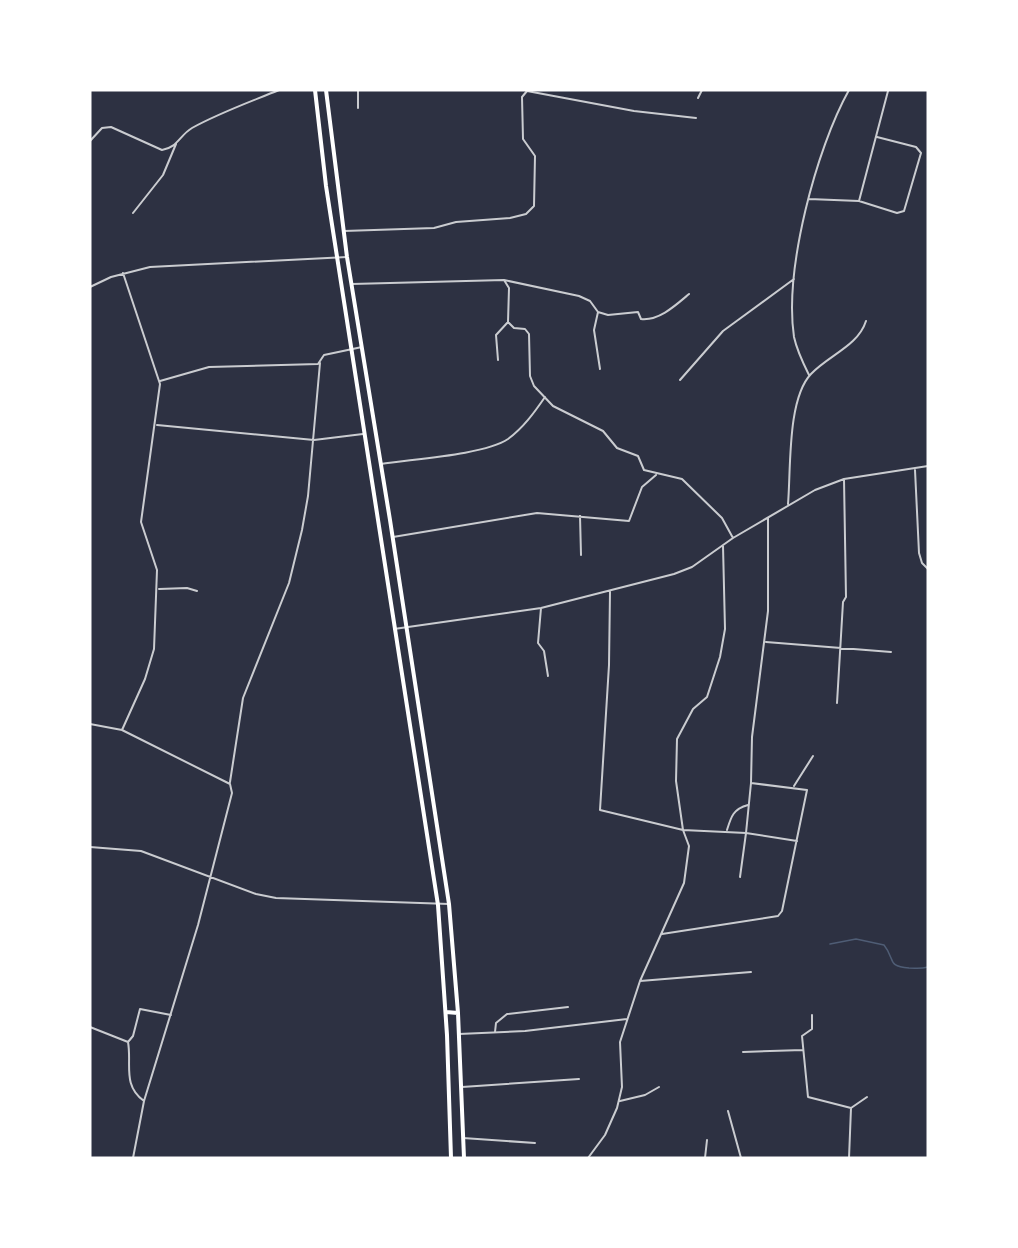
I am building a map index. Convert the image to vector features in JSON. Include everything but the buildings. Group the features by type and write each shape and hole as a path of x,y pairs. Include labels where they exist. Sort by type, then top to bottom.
{"highway":[{"path":"315,90 394,630 438,905 446,1012 451,1158"},
{"path":"326,90 347,257 393,537 449,904 458,1012 464,1158"},
{"path":"446,1012 458,1012"}],"street":[{"path":"133,213 163,175 176,144 184,134 209,119 279,90"},
{"path":"358,90 358,108"},
{"path":"698,98 702,90"},
{"path":"809,375 794,337 792,294 794,279 809,199 822,151 849,90"},
{"path":"344,231 434,228 456,222 501,219 526,214 534,206 535,156 523,139 522,97 527,91 634,111 696,118"},
{"path":"859,201 888,91"},
{"path":"90,141 106,127 162,150 176,144"},
{"path":"809,199 859,201 902,213 921,157 916,147 877,137"},
{"path":"90,287 123,273 159,266 339,260 347,257"},
{"path":"122,730 151,662 157,570 141,522 157,425 160,381 123,273"},
{"path":"680,380 723,331 794,279"},
{"path":"498,360 496,335 508,322 509,288 504,280"},
{"path":"352,284 504,280 579,296 590,301 598,312 608,315 638,312 641,319 654,318 689,294"},
{"path":"598,312 594,330 600,369"},
{"path":"788,504 795,413 809,375 834,353 858,338 866,321"},
{"path":"508,322 514,328 525,329 528,334 530,376 554,406 603,430 617,448 638,456 644,470 656,475 682,478 722,518 733,538"},
{"path":"133,1158 144,1101 212,877 232,797 230,784 243,698 284,597 297,552 308,496 320,363 324,355 362,347"},
{"path":"160,381 209,367 320,363"},
{"path":"381,464 472,450 506,440 531,416 545,397"},
{"path":"157,425 205,432 314,440 366,434"},
{"path":"394,630 541,608 610,592 692,567 733,538 815,490 844,479 928,466"},
{"path":"915,469 919,553 922,563 928,569"},
{"path":"393,537 537,513 629,521 642,487 656,475"},
{"path":"837,703 839,649 843,603 846,597 844,479"},
{"path":"580,516 581,555"},
{"path":"740,877 751,783 752,737 766,642 768,518"},
{"path":"588,1158 605,1135 619,1101 622,1087 620,1042 640,981 684,883 689,846 683,830 676,781 677,739 693,709 707,697 720,657 725,629 723,546"},
{"path":"157,589 187,588 197,591"},
{"path":"610,592 609,665 600,810 683,830 727,831 796,841"},
{"path":"541,608 538,643 544,651 548,676"},
{"path":"766,642 891,652"},
{"path":"90,724 122,730 230,784"},
{"path":"794,787 813,756"},
{"path":"662,934 781,914 807,790 751,783"},
{"path":"727,831 732,814 738,808 748,805"},
{"path":"90,847 141,851 276,898 449,904"},
{"path":"640,981 751,972"},
{"path":"495,1032 496,1023 507,1014 568,1007"},
{"path":"144,1101 136,1095 129,1079 128,1042 133,1036 135,1021 142,1008 171,1015"},
{"path":"812,1015 812,1029 802,1036 808,1097 851,1108 867,1097"},
{"path":"459,1034 525,1031 627,1019"},
{"path":"90,1027 128,1042"},
{"path":"743,1053 803,1050"},
{"path":"461,1087 579,1079"},
{"path":"619,1101 645,1095 658,1087"},
{"path":"849,1158 851,1108"},
{"path":"728,1111 741,1158"},
{"path":"463,1138 535,1143"},
{"path":"705,1158 707,1140"}],"waterway":[{"path":"830,944 856,939 884,945 897,966 928,967"}]}
